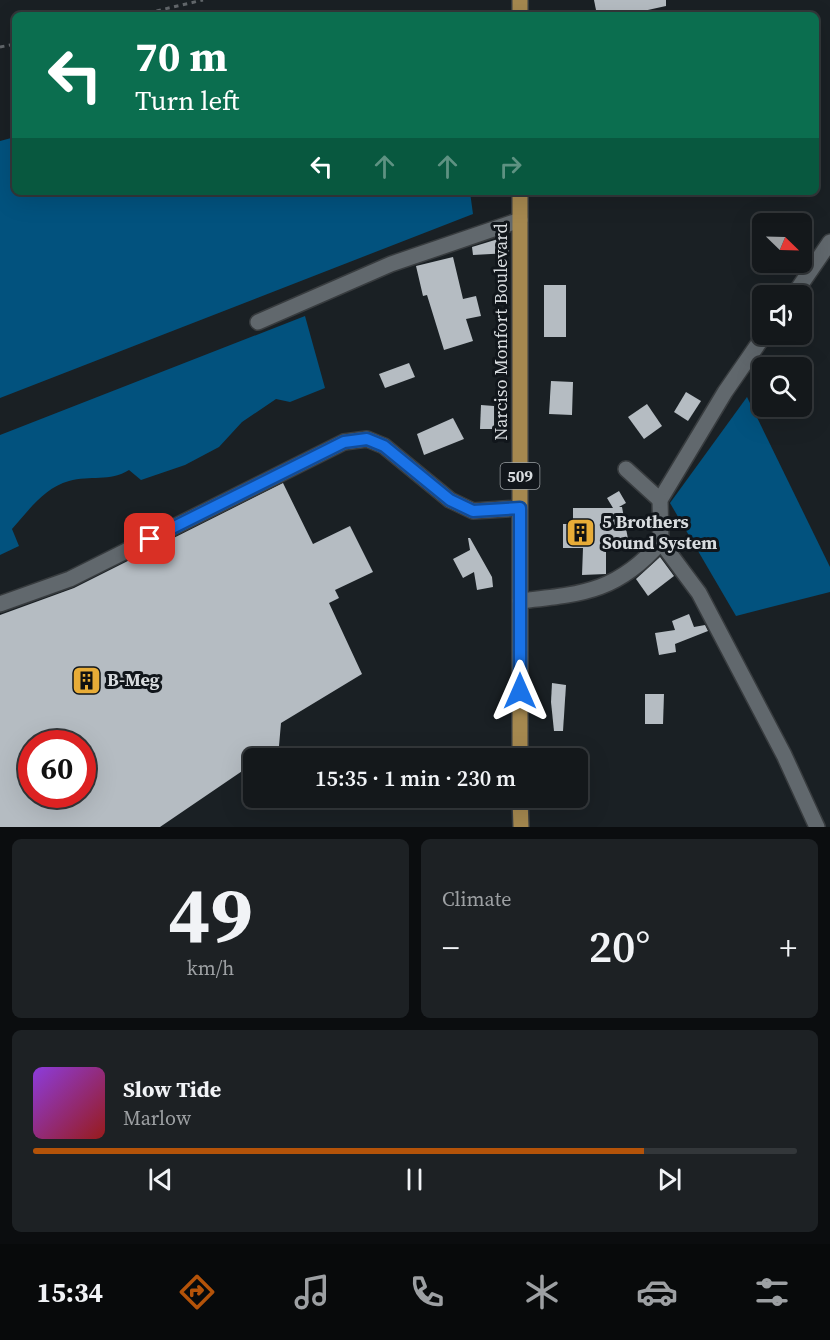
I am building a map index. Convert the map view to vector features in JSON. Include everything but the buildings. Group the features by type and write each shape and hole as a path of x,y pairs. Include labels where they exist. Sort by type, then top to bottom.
{"main road":[{"name":"Narciso Monfort Boulevard","path":"520,195 520,748"},
{"path":"520,808 520,827"}],"street":[{"path":"258,322 391,264 520,220"},
{"path":"800,285 830,242"},
{"path":"757,345 725,392 660,500 661,542 699,593 784,755 817,827"},
{"path":"0,604 70,579 344,442 367,439 384,446 450,500 473,511 520,508"},
{"path":"626,469 660,500"},
{"path":"520,601 579,595 618,580 641,565 661,542"}],"path":[{"path":"152,12 203,0"}],"water":[{"path":"12,138 12,195 470,195 473,214 0,398 0,141"},
{"path":"305,316 325,388 290,402 276,399 242,422 219,447 185,465 141,480 129,470 115,476 77,479 60,484 44,494 12,529 19,546 0,555 0,435"},
{"path":"747,397 752,407 752,417 757,417 830,567 830,592 736,616 670,503"}],"place":[{"name":"5 Brothers Sound System","path":"581,532"},
{"name":"B-Meg","path":"86,680"}],"route":[{"path":"150,539 344,442 367,439 384,446 450,500 473,511 520,508 520,691"}]}
